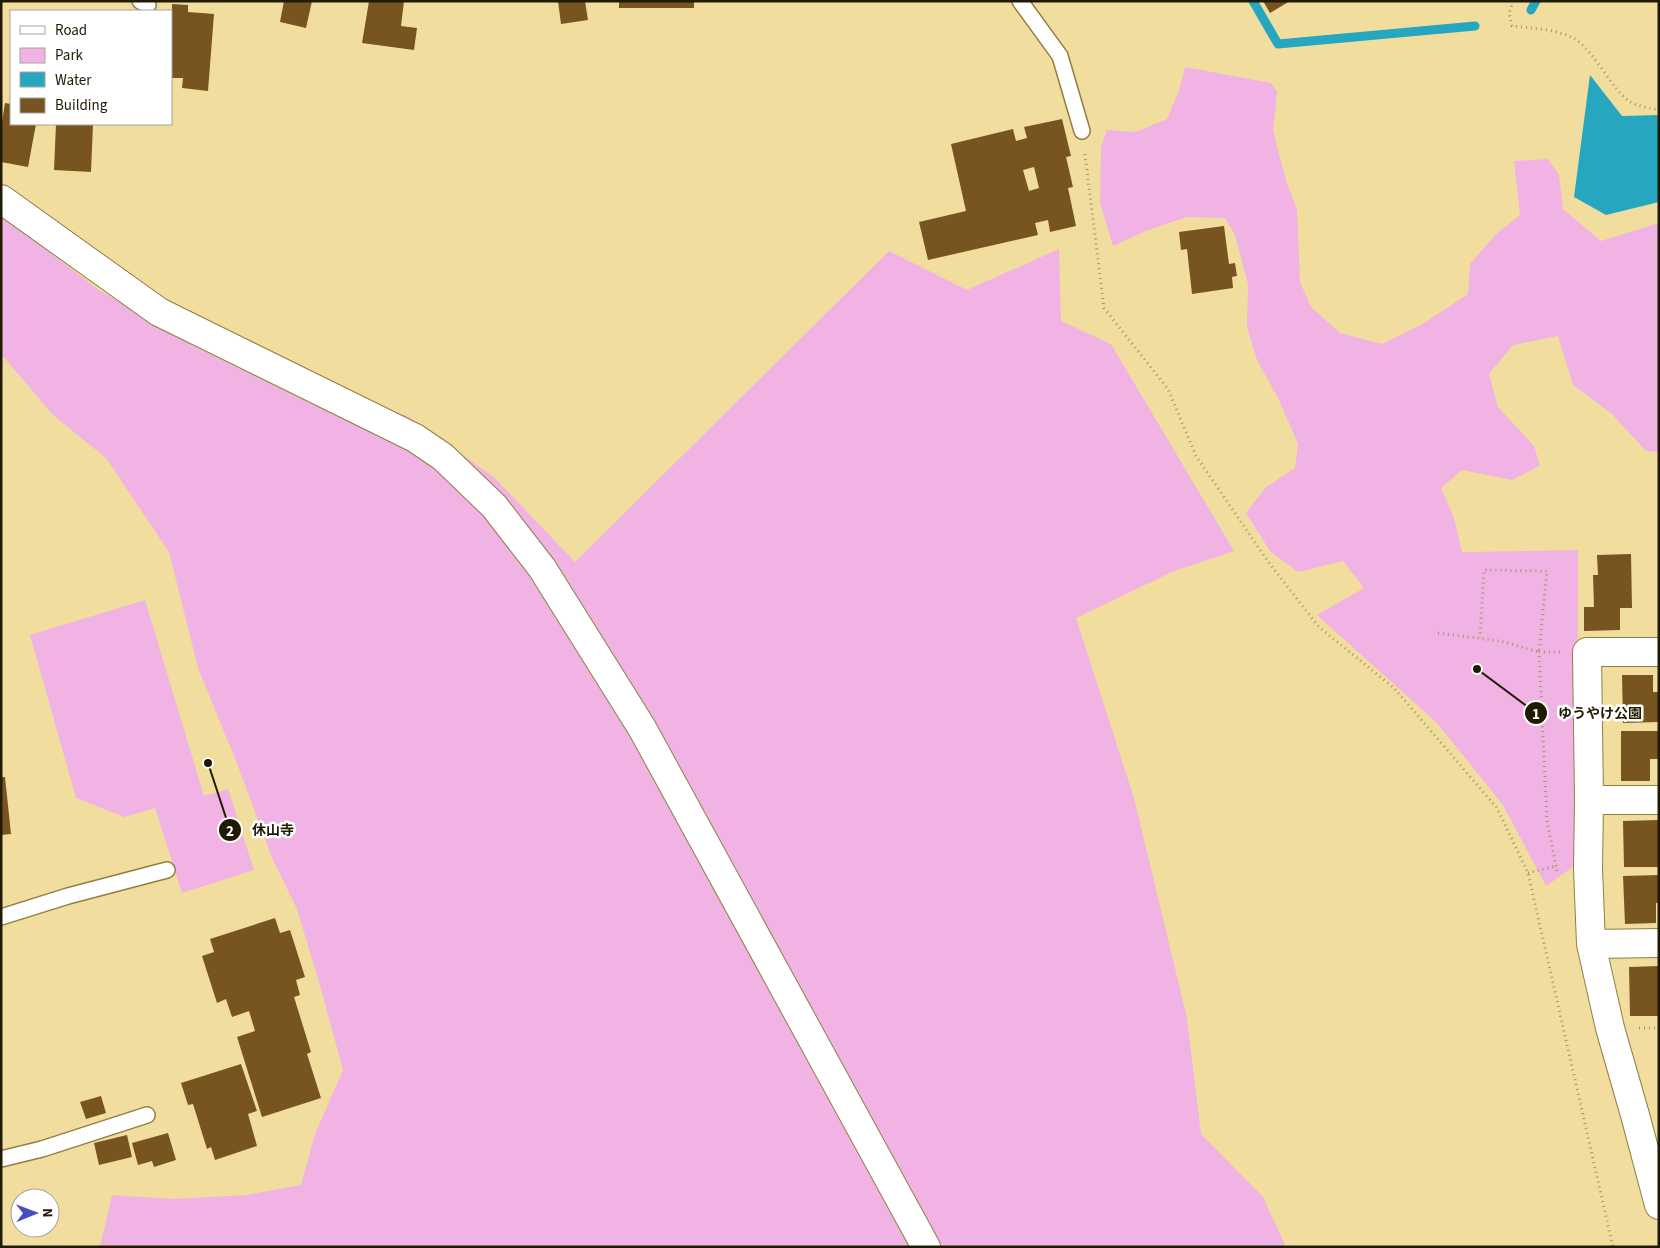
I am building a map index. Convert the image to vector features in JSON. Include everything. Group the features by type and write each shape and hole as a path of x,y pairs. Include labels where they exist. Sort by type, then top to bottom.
{"street":[{"path":"1,199 159,312 415,438 443,457 494,506 542,568 642,728 926,1247"},
{"path":"1659,652 1587,652 1588,870 1591,944 1610,1028 1647,1114 1659,1205"},
{"path":"1589,800 1659,800"},
{"path":"1591,944 1659,943"}],"lane":[{"path":"1020,1 1060,56 1082,131"},
{"path":"1,917 68,896 167,870"},
{"path":"1,1159 42,1149 147,1115"}],"path":[{"path":"1513,1 1509,14 1512,26 1549,31 1572,37 1590,53 1630,101 1659,110"},
{"path":"1082,131 1104,308 1168,389 1196,456 1269,563 1319,627 1394,688 1496,808 1528,873 1613,1247"},
{"path":"1438,633 1500,641 1538,652 1547,571 1484,570 1480,638"},
{"path":"1528,873 1556,866"}],"green space":[{"path":"1185,67 1271,83 1277,92 1273,131 1287,184 1297,209 1300,282 1311,307 1340,333 1382,344 1421,325 1468,294 1470,264 1496,234 1520,215 1514,161 1548,159 1559,175 1563,209 1601,241 1659,223 1659,452 1646,451 1612,414 1573,385 1558,336 1513,345 1489,374 1498,407 1534,446 1540,466 1512,480 1462,470 1441,488 1454,518 1462,552 1578,550 1577,864 1546,886 1503,805 1437,723 1317,615 1364,588 1343,561 1298,572 1270,551 1246,513 1266,487 1295,468 1298,444 1279,400 1257,360 1247,327 1248,284 1235,235 1225,218 1187,217 1148,230 1113,246 1100,203 1101,147 1107,130 1135,132 1167,119 1179,91"},
{"path":"1,215 99,290 199,349 318,407 406,415 494,477 575,562 889,251 967,290 1059,249 1061,321 1111,344 1234,551 1172,572 1076,618 1134,798 1187,1018 1201,1134 1263,1197 1286,1247 100,1247 112,1195 172,1199 246,1195 301,1185 315,1134 343,1070 297,909 272,858 238,766 198,668 169,552 106,458 53,415 1,354"},
{"path":"145,600 204,796 228,789 254,870 182,893 155,808 124,817 76,798 30,635"}],"water":[{"path":"1590,75 1622,116 1659,115 1659,202 1606,215 1574,197"}],"building":[{"path":"284,1 312,1 306,28 280,22"},
{"path":"369,1 404,1 401,26 417,28 414,50 362,43"},
{"path":"558,1 585,1 588,20 561,24"},
{"path":"619,1 694,1 694,8 619,8"},
{"path":"1263,1 1290,1 1270,13"},
{"path":"172,4 188,5 188,12 214,14 208,91 182,88 183,78 172,78"},
{"path":"5,103 10,104 10,125 36,125 28,167 1,162 1,128"},
{"path":"1062,119 1071,156 1066,157 1073,187 1068,188 1076,226 1050,232 1048,220 1035,223 1038,235 928,260 919,222 966,211 951,144 1013,129 1016,141 1027,138 1024,127","holes":["1034,167 1039,188 1029,191 1023,170"]},
{"path":"56,125 93,125 91,172 54,170"},
{"path":"1224,226 1229,264 1235,263 1237,276 1232,277 1233,288 1192,294 1187,249 1181,250 1179,232"},
{"path":"1631,554 1632,608 1620,608 1620,630 1584,631 1584,607 1594,607 1593,575 1598,575 1597,555"},
{"path":"1622,675 1653,675 1653,692 1659,692 1659,722 1623,723"},
{"path":"1621,731 1659,731 1659,759 1650,759 1650,781 1621,781"},
{"path":"1,777 5,777 11,834 1,835"},
{"path":"1659,820 1659,867 1624,867 1623,821"},
{"path":"1659,875 1659,903 1656,903 1656,923 1625,924 1623,876"},
{"path":"275,918 280,933 290,930 305,977 296,980 300,995 294,997 311,1052 307,1054 321,1098 262,1117 237,1037 255,1031 249,1011 232,1017 226,999 217,1003 202,956 214,952 210,939"},
{"path":"1659,966 1659,1016 1630,1016 1629,967"},
{"path":"241,1064 257,1111 248,1114 257,1146 215,1160 211,1147 207,1149 193,1104 188,1105 181,1083"},
{"path":"101,1096 106,1113 86,1119 80,1102"},
{"path":"168,1133 176,1160 154,1167 152,1161 138,1165 132,1143"},
{"path":"127,1135 132,1157 99,1165 94,1143"}],"waterway":[{"path":"1253,1 1278,44 1475,26"},
{"path":"1531,10 1536,1"}],"place":[{"name":"ゆうやけ公園","path":"1477,669"},
{"name":"休山寺","path":"208,763"}]}
